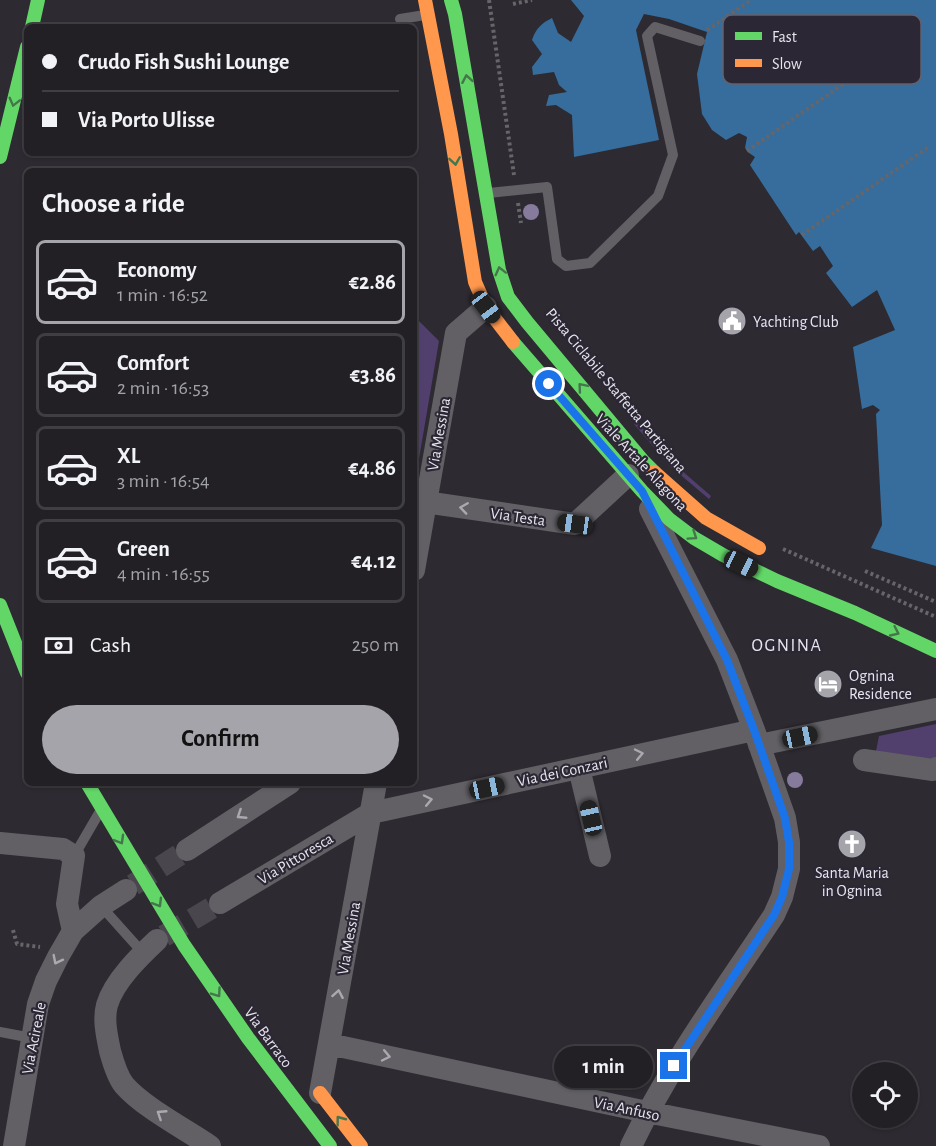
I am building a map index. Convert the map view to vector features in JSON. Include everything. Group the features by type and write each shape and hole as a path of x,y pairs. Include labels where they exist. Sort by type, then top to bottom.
{"main road":[{"path":"33,24 38,0"},
{"name":"Viale Artale Alagona","path":"425,0 451,134 475,282 486,307 511,340 635,483 669,519 694,538 777,581 855,613 936,651"},
{"name":"Viale Artale Alagona","path":"451,0 472,107 499,270 507,297 643,461 677,493 706,518 734,535 778,552"},
{"path":"0,157 24,59"},
{"path":"0,604 24,666"},
{"path":"89,786 102,808"},
{"name":"Via Barraco","path":"102,808 184,945 314,1136 330,1146"},
{"path":"320,1093 361,1146"}],"street":[{"name":"Via Messina","path":"417,551 456,333 486,307"},
{"name":"Via Testa","path":"425,502 575,524 635,483"},
{"path":"632,1146 647,1112 674,1066 774,915 786,886 789,869 789,842 785,818 727,660 635,483"},
{"name":"Via dei Conzari","path":"371,813 579,768 757,737 936,710"},
{"path":"864,760 933,770 936,768"},
{"path":"579,768 600,856"},
{"path":"187,850 285,786"},
{"name":"Via Messina","path":"320,1093 376,786"},
{"name":"Via Pittoresca","path":"220,903 371,813"},
{"path":"0,843 63,849 74,856 67,904 73,931"},
{"name":"Via Acireale","path":"14,1146 38,1004 46,981 73,931 102,906 126,890"},
{"path":"150,947 116,987 107,1005 105,1024 114,1065 123,1084 137,1096 210,1146"},
{"name":"Via Anfuso","path":"329,1044 819,1146"}],"lane":[{"path":"400,19 428,15"},
{"path":"486,194 547,187 557,259 566,266 590,263 658,196 673,154 647,36 655,27 703,36"},
{"path":"74,856 102,808"},
{"path":"102,906 150,947"},
{"path":"0,1032 32,1038"}],"path":[{"path":"489,0 521,226"},
{"path":"513,3 532,0"},
{"path":"731,15 751,0"},
{"path":"703,36 723,21"},
{"path":"747,151 843,84"},
{"path":"802,235 930,146"},
{"path":"778,552 861,584 936,617"},
{"path":"865,571 936,602"},
{"path":"13,930 17,944 47,948"}],"shaded area":[{"path":"419,321 439,341 417,470 417,323"},
{"path":"636,421 673,463 711,496 709,499 670,466 634,424"},
{"path":"936,724 936,759 875,756 879,736"}],"water":[{"path":"571,0 936,0 936,566 871,548 882,525 876,414 880,410 873,405 862,409 853,347 895,330 877,290 852,307 826,273 833,266 820,246 813,251 799,232 796,235 750,165 755,157 745,148 747,137 739,133 726,140 712,130 702,114 697,74 707,32 669,19 644,14 636,30 659,140 574,157 572,115 556,105 546,106 549,95 567,92 559,85 554,72 533,75 532,67 542,54 532,40 537,29 552,18 558,33 571,42 584,16"}],"tunnel":[{"path":"133,885 187,850"},
{"path":"164,936 220,903"}],"traffic: fast":[{"path":"33,24 38,0"},
{"path":"451,0 499,270 508,297 654,472"},
{"path":"0,157 24,59"},
{"path":"513,342 642,491 669,519 694,538 777,581 855,613 936,651"},
{"path":"0,605 24,665"},
{"path":"89,786 184,945 248,1038 330,1146"}],"traffic: slow":[{"path":"425,0 451,134 475,282 486,307 513,342"},
{"path":"654,472 706,518 759,548"},
{"path":"320,1093 361,1146"}],"place":[{"name":"Yachting Club","path":"732,321"},
{"name":"Ognina Residence","path":"828,684"},
{"name":"Santa Maria in Ognina","path":"852,844"}],"district":[{"name":"OGNINA","path":"787,645"}],"route":[{"path":"549,384 642,491 727,660 785,818 789,842 789,869 786,886 774,915 674,1066"}]}
